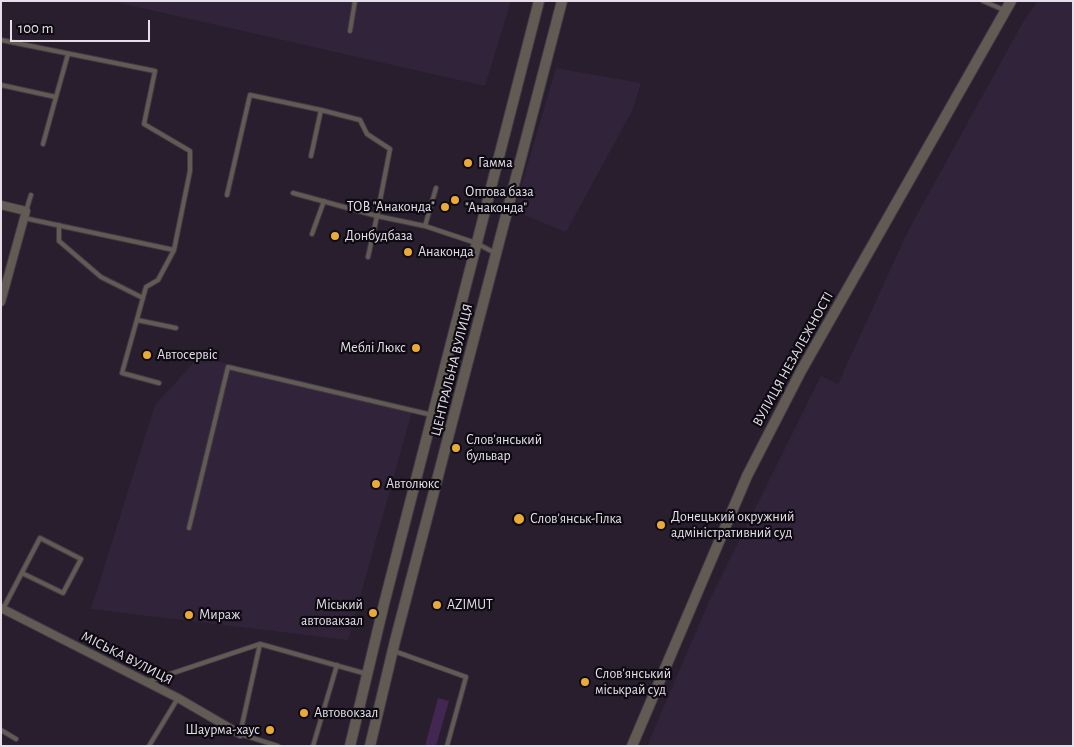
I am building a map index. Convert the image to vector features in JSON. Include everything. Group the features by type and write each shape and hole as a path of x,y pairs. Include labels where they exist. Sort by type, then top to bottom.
{"street":[{"name":"ЦЕНТРАЛЬНА ВУЛИЦЯ","path":"350,746 432,415 539,1"},
{"name":"ЦЕНТРАЛЬНА ВУЛИЦЯ","path":"370,746 393,650 562,1"},
{"name":"ВУЛИЦЯ НЕЗАЛЕЖНОСТІ","path":"632,746 747,476 801,371 1011,1"},
{"path":"1,205 25,215 1,302"},
{"name":"МІСЬКА ВУЛИЦЯ","path":"2,609 178,698 240,734"}],"lane":[{"path":"350,31 355,1"},
{"path":"983,1 1006,11"},
{"path":"1,40 155,71 144,124 190,151 190,171 174,250 158,280 146,287 122,373 159,383"},
{"path":"43,144 68,54"},
{"path":"1,85 56,97"},
{"path":"227,195 250,95 360,120 367,134 390,149 368,257"},
{"path":"311,156 320,110"},
{"path":"424,226 436,188"},
{"path":"293,193 376,216 424,226 476,243 496,254"},
{"path":"30,195 25,215 59,226 174,250"},
{"path":"312,234 324,201"},
{"path":"59,226 59,241 101,277 143,298"},
{"path":"137,320 176,328"},
{"path":"189,528 228,367 432,415"},
{"path":"2,609 40,538 81,559 63,593 22,573"},
{"path":"146,682 260,644 367,674"},
{"path":"260,644 240,734 278,746"},
{"path":"393,650 466,677 448,746"},
{"path":"313,746 337,665"},
{"path":"149,746 178,698"},
{"path":"1,730 16,739"}],"shaded area":[{"path":"111,1 511,1 485,86"},
{"path":"1037,1 1073,1 1073,746 647,746 710,599 821,376 838,384 908,231 1022,24"},
{"path":"556,68 641,83 632,111 566,232 514,211"},
{"path":"199,357 413,408 348,640 91,609 155,405"},
{"path":"438,698 449,701 436,746 425,746"}],"place":[{"name":"Гамма","path":"468,163"},
{"name":"Оптова база \"Анаконда\"","path":"455,200"},
{"name":"ТОВ \"Анаконда\"","path":"445,207"},
{"name":"Донбудбаза","path":"335,236"},
{"name":"Анаконда","path":"408,252"},
{"name":"Меблі Люкс","path":"416,348"},
{"name":"Автосервіс","path":"147,355"},
{"name":"Слов'янський бульвар","path":"456,448"},
{"name":"Автолюкс","path":"376,484"},
{"name":"Слов'янськ-Гілка","path":"519,519"},
{"name":"Донецький окружний адміністративний суд","path":"661,525"},
{"name":"AZIMUT","path":"437,605"},
{"name":"Міський автовакзал","path":"373,613"},
{"name":"Мираж","path":"189,615"},
{"name":"Слов'янський міськрай суд","path":"585,682"},
{"name":"Автовокзал","path":"304,713"},
{"name":"Шаурма-хаус","path":"270,730"}]}
